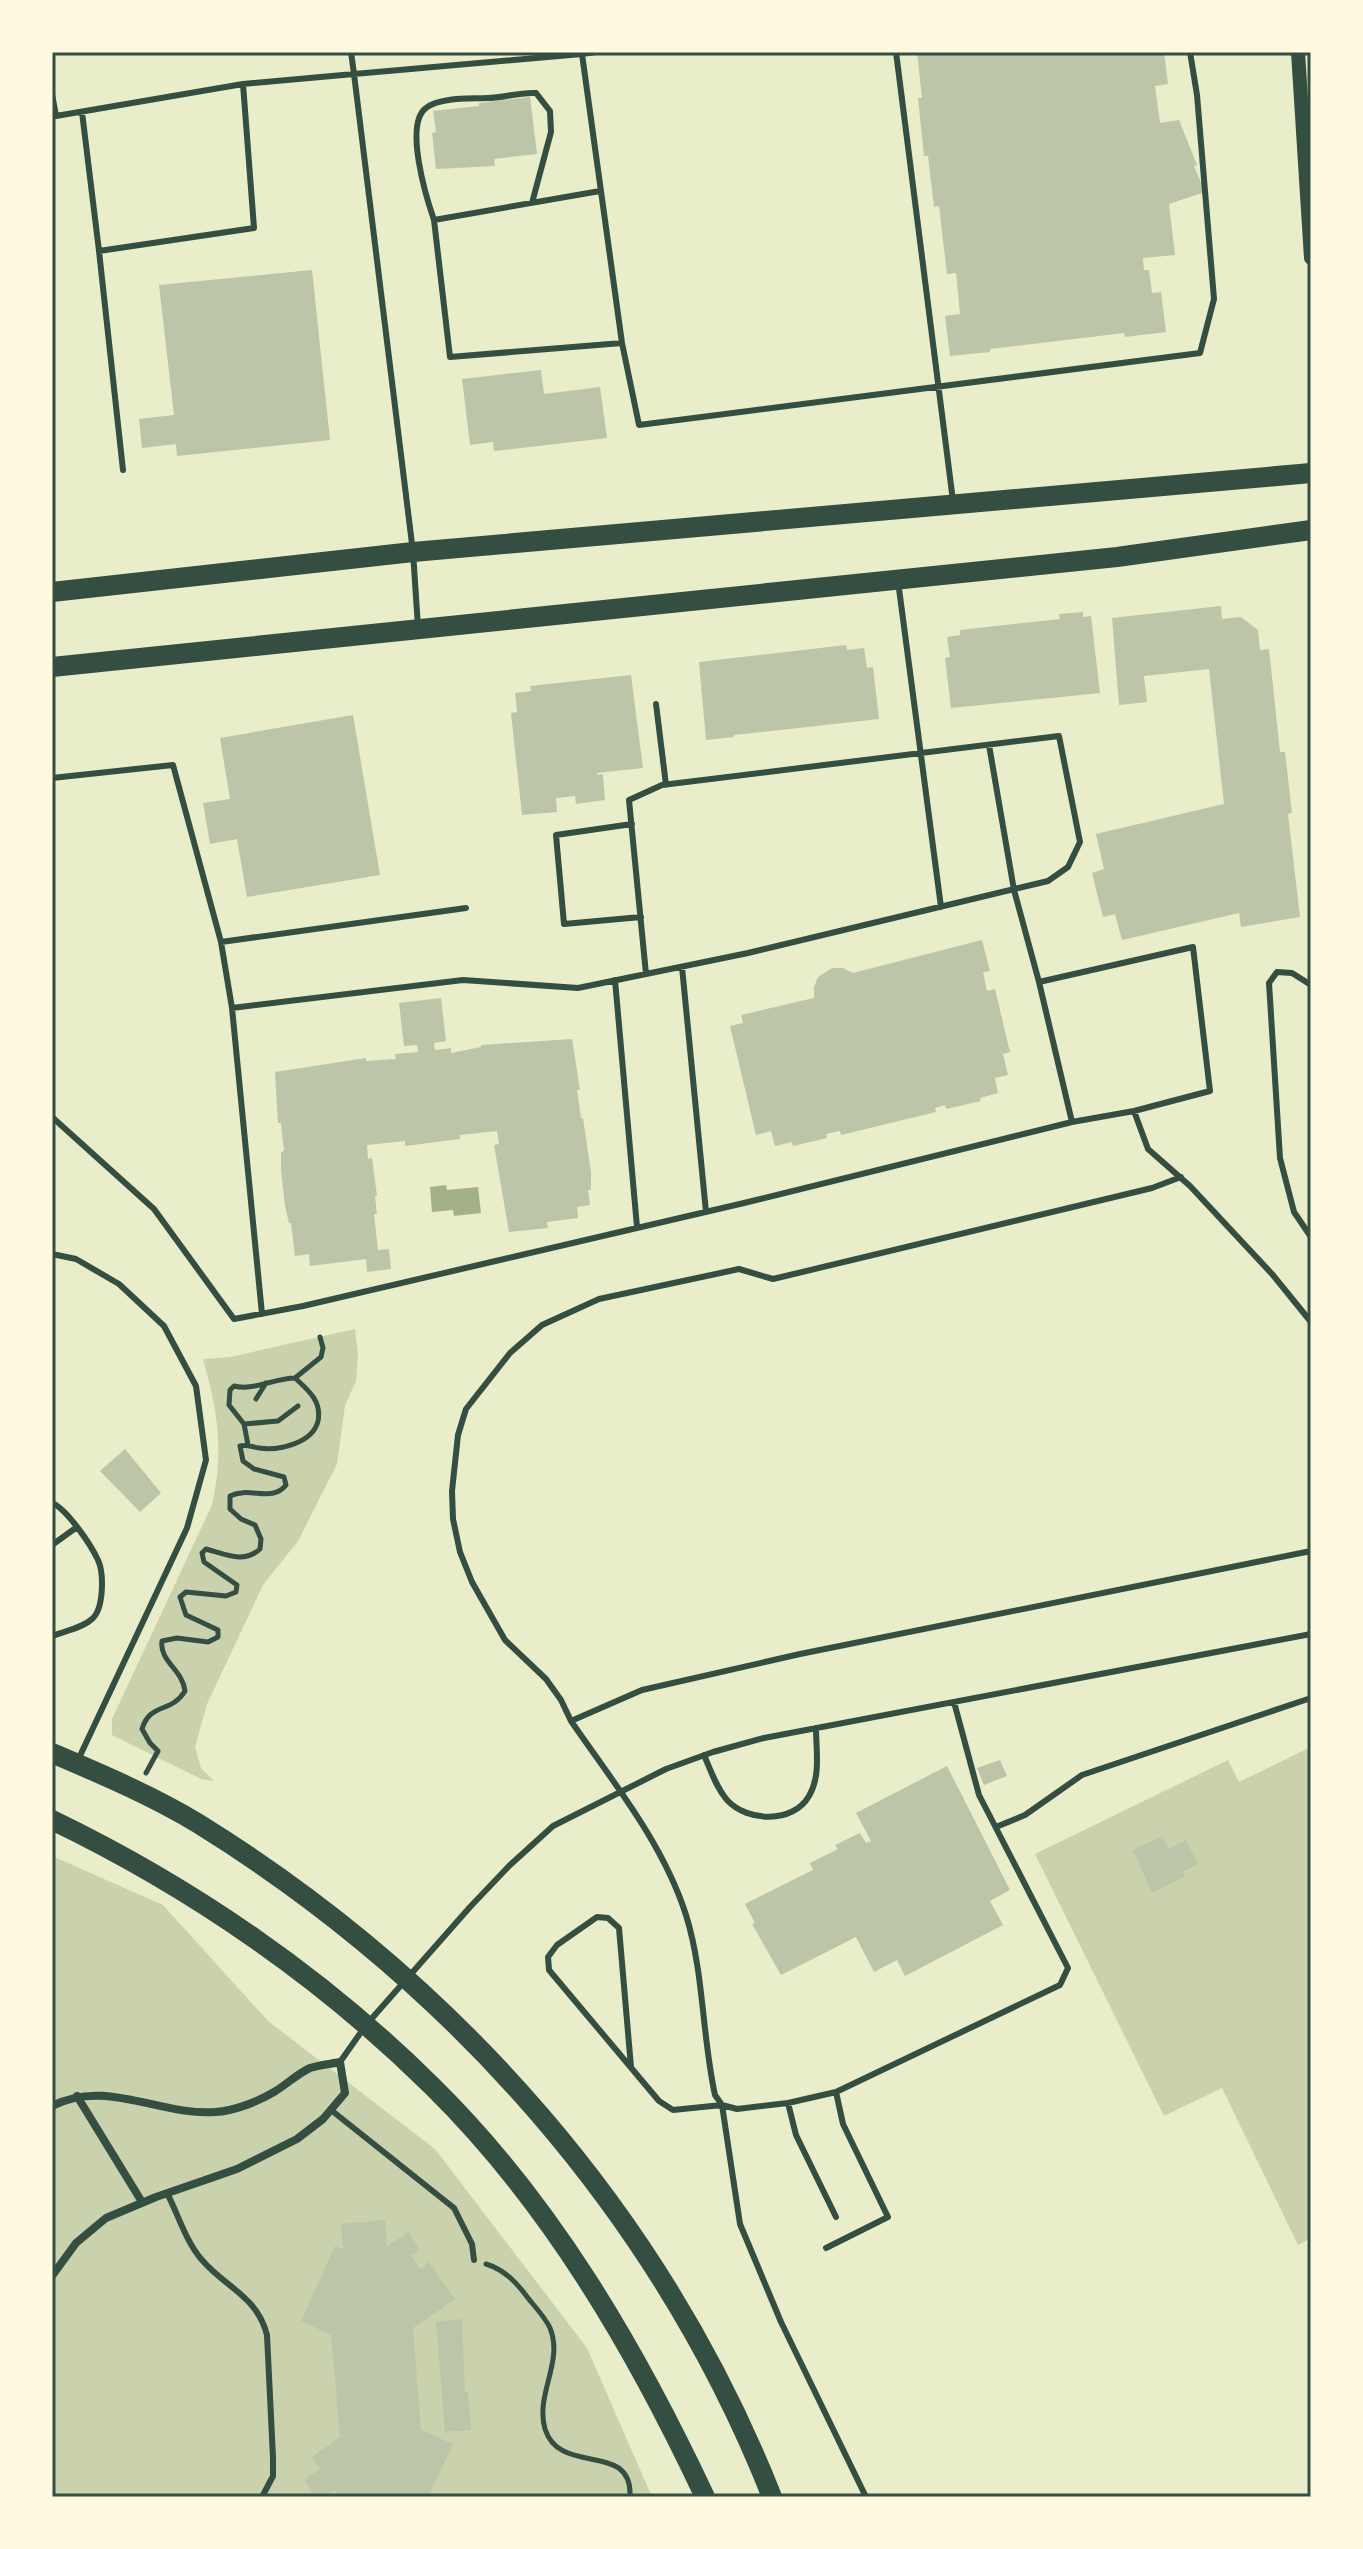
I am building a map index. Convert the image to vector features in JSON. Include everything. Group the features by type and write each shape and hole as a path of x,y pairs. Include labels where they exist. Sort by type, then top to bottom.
{"main road":[{"path":"52,592 413,552 1311,473"},
{"path":"52,667 1117,557 1311,530"},
{"path":"52,1753 196,1822 294,1887 462,2029 533,2105 624,2221 676,2303 718,2379 772,2497"},
{"path":"52,1820 118,1852 215,1911 273,1952 366,2025 443,2097 499,2161 559,2239 618,2328 666,2413 705,2497"}],"street":[{"path":"1298,52 1311,258"},
{"path":"52,2106 77,2096 106,2095 183,2111 217,2112 248,2104 272,2093 310,2069 340,2062 345,2093 331,2110 297,2139 237,2169 106,2218 76,2243 52,2276"},
{"path":"77,2096 142,2202"}],"lane":[{"path":"351,52 413,552 418,629"},
{"path":"52,94 56,116 243,84 596,52"},
{"path":"896,52 953,505"},
{"path":"582,54 622,343 639,425 1200,353 1214,299 1197,95 1190,52"},
{"path":"99,251 254,228 243,84"},
{"path":"532,203 551,132 550,111 536,93 520,92 495,98 429,105 418,115 416,128 421,169 434,220 450,357 622,343"},
{"path":"82,112 123,470"},
{"path":"434,220 600,191"},
{"path":"898,579 941,907"},
{"path":"656,704 666,785"},
{"path":"232,1008 463,980 578,988 682,967 1048,881 1068,867 1080,842 1059,736 666,785 629,800 646,974"},
{"path":"989,745 1014,890 1072,1122"},
{"path":"52,778 173,765 221,942 232,1008 262,1314"},
{"path":"632,824 556,835 564,924 641,917"},
{"path":"221,942 466,908"},
{"path":"52,1117 154,1209 234,1319 706,1212 1210,1091 1193,947 1039,982"},
{"path":"682,967 706,1212"},
{"path":"1311,985 1292,973 1277,972 1269,983 1280,1158 1294,1212 1311,1237"},
{"path":"615,980 637,1227"},
{"path":"1134,1111 1148,1149 1181,1177 1272,1274 1311,1322"},
{"path":"866,2497 781,2322 740,2224 722,2105 715,2095 712,2082 687,1917 673,1879 571,1721 561,1700 546,1679 505,1640 472,1582 460,1552 453,1519 454,1464 466,1409 489,1378 542,1325 599,1299 739,1269 773,1279 1152,1188 1181,1177"},
{"path":"52,1254 76,1259 119,1284 164,1326 196,1386 206,1460 187,1528 77,1764"},
{"path":"52,1503 77,1527 100,1563 102,1601 94,1618 52,1636"},
{"path":"52,1545 77,1527"},
{"path":"571,1721 642,1690 816,1651 1311,1551"},
{"path":"340,2062 366,2025 490,1887 553,1826 619,1791 704,1755 764,1738 1311,1634"},
{"path":"996,1827 1025,1815 1082,1775 1311,1698"},
{"path":"631,2067 619,1928 608,1918 597,1917 557,1945 548,1957 549,1970 659,2101 673,2110 722,2105 737,2109 788,2103 836,2092 1060,1985 1068,1968 979,1795 954,1702"},
{"path":"704,1755 716,1785 729,1802 743,1812 760,1817 782,1816 797,1810 809,1796 817,1772 816,1728"},
{"path":"826,2248 888,2217 843,2124 836,2092"},
{"path":"788,2103 796,2135 836,2217"},
{"path":"331,2110 454,2208 472,2244 474,2260"},
{"path":"167,2193 204,2263 255,2306 263,2318 267,2335 273,2476 262,2497"}],"path":[{"path":"248,1445 244,1424 229,1405 230,1390 234,1386 241,1388 280,1378 295,1378 321,1357 323,1348 320,1337"},
{"path":"137,1792 158,1751 142,1729 146,1717 155,1710 178,1702 185,1691 181,1674 165,1657 162,1641 177,1638 208,1642 218,1637 218,1630 186,1615 180,1597 186,1592 226,1596 236,1592 237,1585 204,1562 202,1553 206,1549 243,1558 252,1557 260,1549 261,1539 255,1525 241,1519 230,1509 230,1496 241,1491 273,1495 286,1485 284,1477 254,1469 243,1461 240,1446 274,1448 295,1443 312,1434 318,1420 318,1406 313,1395 295,1378"},
{"path":"256,1399 266,1382"},
{"path":"244,1424 278,1421 298,1406"},
{"path":"474,2260 495,2267 515,2281 549,2325 555,2346 543,2402 544,2425 550,2443 567,2455 608,2462 621,2468 628,2480 630,2497"}],"shaded area":[{"path":"446,1185 447,1190 478,1187 481,1213 454,1216 453,1210 432,1212 430,1187"},
{"path":"355,1329 358,1354 356,1381 345,1405 337,1464 298,1541 263,1585 207,1704 195,1747 201,1768 214,1781 201,1779 112,1735 112,1719 212,1505 218,1466 218,1431 203,1359 230,1357"},
{"path":"1311,1747 1311,2238 1298,2245 1222,2088 1164,2116 1035,1854 1228,1760 1239,1782"},
{"path":"52,1856 163,1905 268,2021 435,2149 587,2348 652,2497 52,2497"}],"building":[{"path":"917,52 1164,52 1168,84 1155,86 1160,123 1179,120 1205,192 1169,204 1175,255 1143,258 1144,270 1149,270 1152,293 1161,292 1166,332 1125,337 1124,333 950,356 945,316 960,314 956,273 947,274 939,206 934,207 928,156 924,156"},
{"path":"530,97 537,154 494,159 495,166 436,169 433,111"},
{"path":"312,270 330,440 177,456 176,444 142,448 139,419 174,415 159,285"},
{"path":"541,370 544,394 600,387 607,438 494,451 493,442 470,445 462,379"},
{"path":"1221,606 1222,619 1241,617 1258,630 1260,650 1269,649 1280,752 1285,752 1292,813 1288,814 1300,917 1241,927 1239,913 1122,940 1115,914 1103,917 1092,873 1104,869 1096,834 1224,804 1209,669 1144,676 1147,702 1119,705 1112,618"},
{"path":"1083,612 1083,617 1091,616 1100,693 951,708 945,658 950,657 947,637 960,635 960,630 1060,619 1059,614"},
{"path":"846,645 847,650 864,648 867,668 873,667 879,719 706,740 699,662"},
{"path":"631,675 643,768 597,773 603,774 605,800 576,804 575,796 556,798 557,812 522,815 511,713 517,712 515,693 531,691 530,686"},
{"path":"353,715 380,875 247,897 237,839 210,844 203,803 230,799 220,738"},
{"path":"982,940 990,971 983,972 987,991 995,989 1010,1052 1003,1054 1008,1075 995,1078 998,1093 980,1098 981,1101 946,1109 945,1105 935,1108 936,1112 841,1135 840,1131 826,1134 827,1138 793,1146 792,1142 775,1146 771,1131 756,1135 730,1026 743,1023 741,1015 814,998 818,977 832,968 843,968 853,973"},
{"path":"441,998 446,1041 434,1043 435,1050 451,1048 451,1053 481,1045 572,1039 591,1172 591,1190 588,1190 590,1205 577,1207 578,1218 547,1222 548,1228 509,1232 494,1145 499,1144 497,1131 405,1146 405,1141 367,1145 368,1159 372,1158 377,1196 377,1214 374,1214 378,1250 389,1249 391,1269 367,1272 366,1259 310,1266 309,1254 295,1256 291,1223 285,1206 281,1170 281,1152 284,1151 281,1123 278,1123 275,1072 366,1058 366,1061 396,1059 395,1054 418,1052 417,1045 404,1046 399,1003"},
{"path":"125,1449 161,1493 140,1512 100,1471"},
{"path":"1000,1760 1007,1776 984,1785 977,1768"},
{"path":"947,1766 1010,1890 990,1901 1003,1925 905,1976 897,1960 874,1972 856,1937 781,1975 752,1924 755,1923 745,1904 813,1870 810,1863 838,1849 835,1845 860,1833 866,1843 871,1841 856,1813"},
{"path":"1162,1836 1169,1849 1186,1840 1198,1864 1183,1872 1185,1876 1152,1893 1133,1850"},
{"path":"385,2220 387,2246 408,2232 420,2249 411,2256 420,2269 429,2262 455,2299 413,2328 421,2430 453,2444 428,2497 339,2497 334,2490 325,2497 316,2497 304,2480 320,2469 312,2457 340,2437 331,2335 301,2321 335,2246 343,2249 341,2224"},
{"path":"462,2319 465,2392 468,2392 471,2430 445,2432 436,2322"}]}
